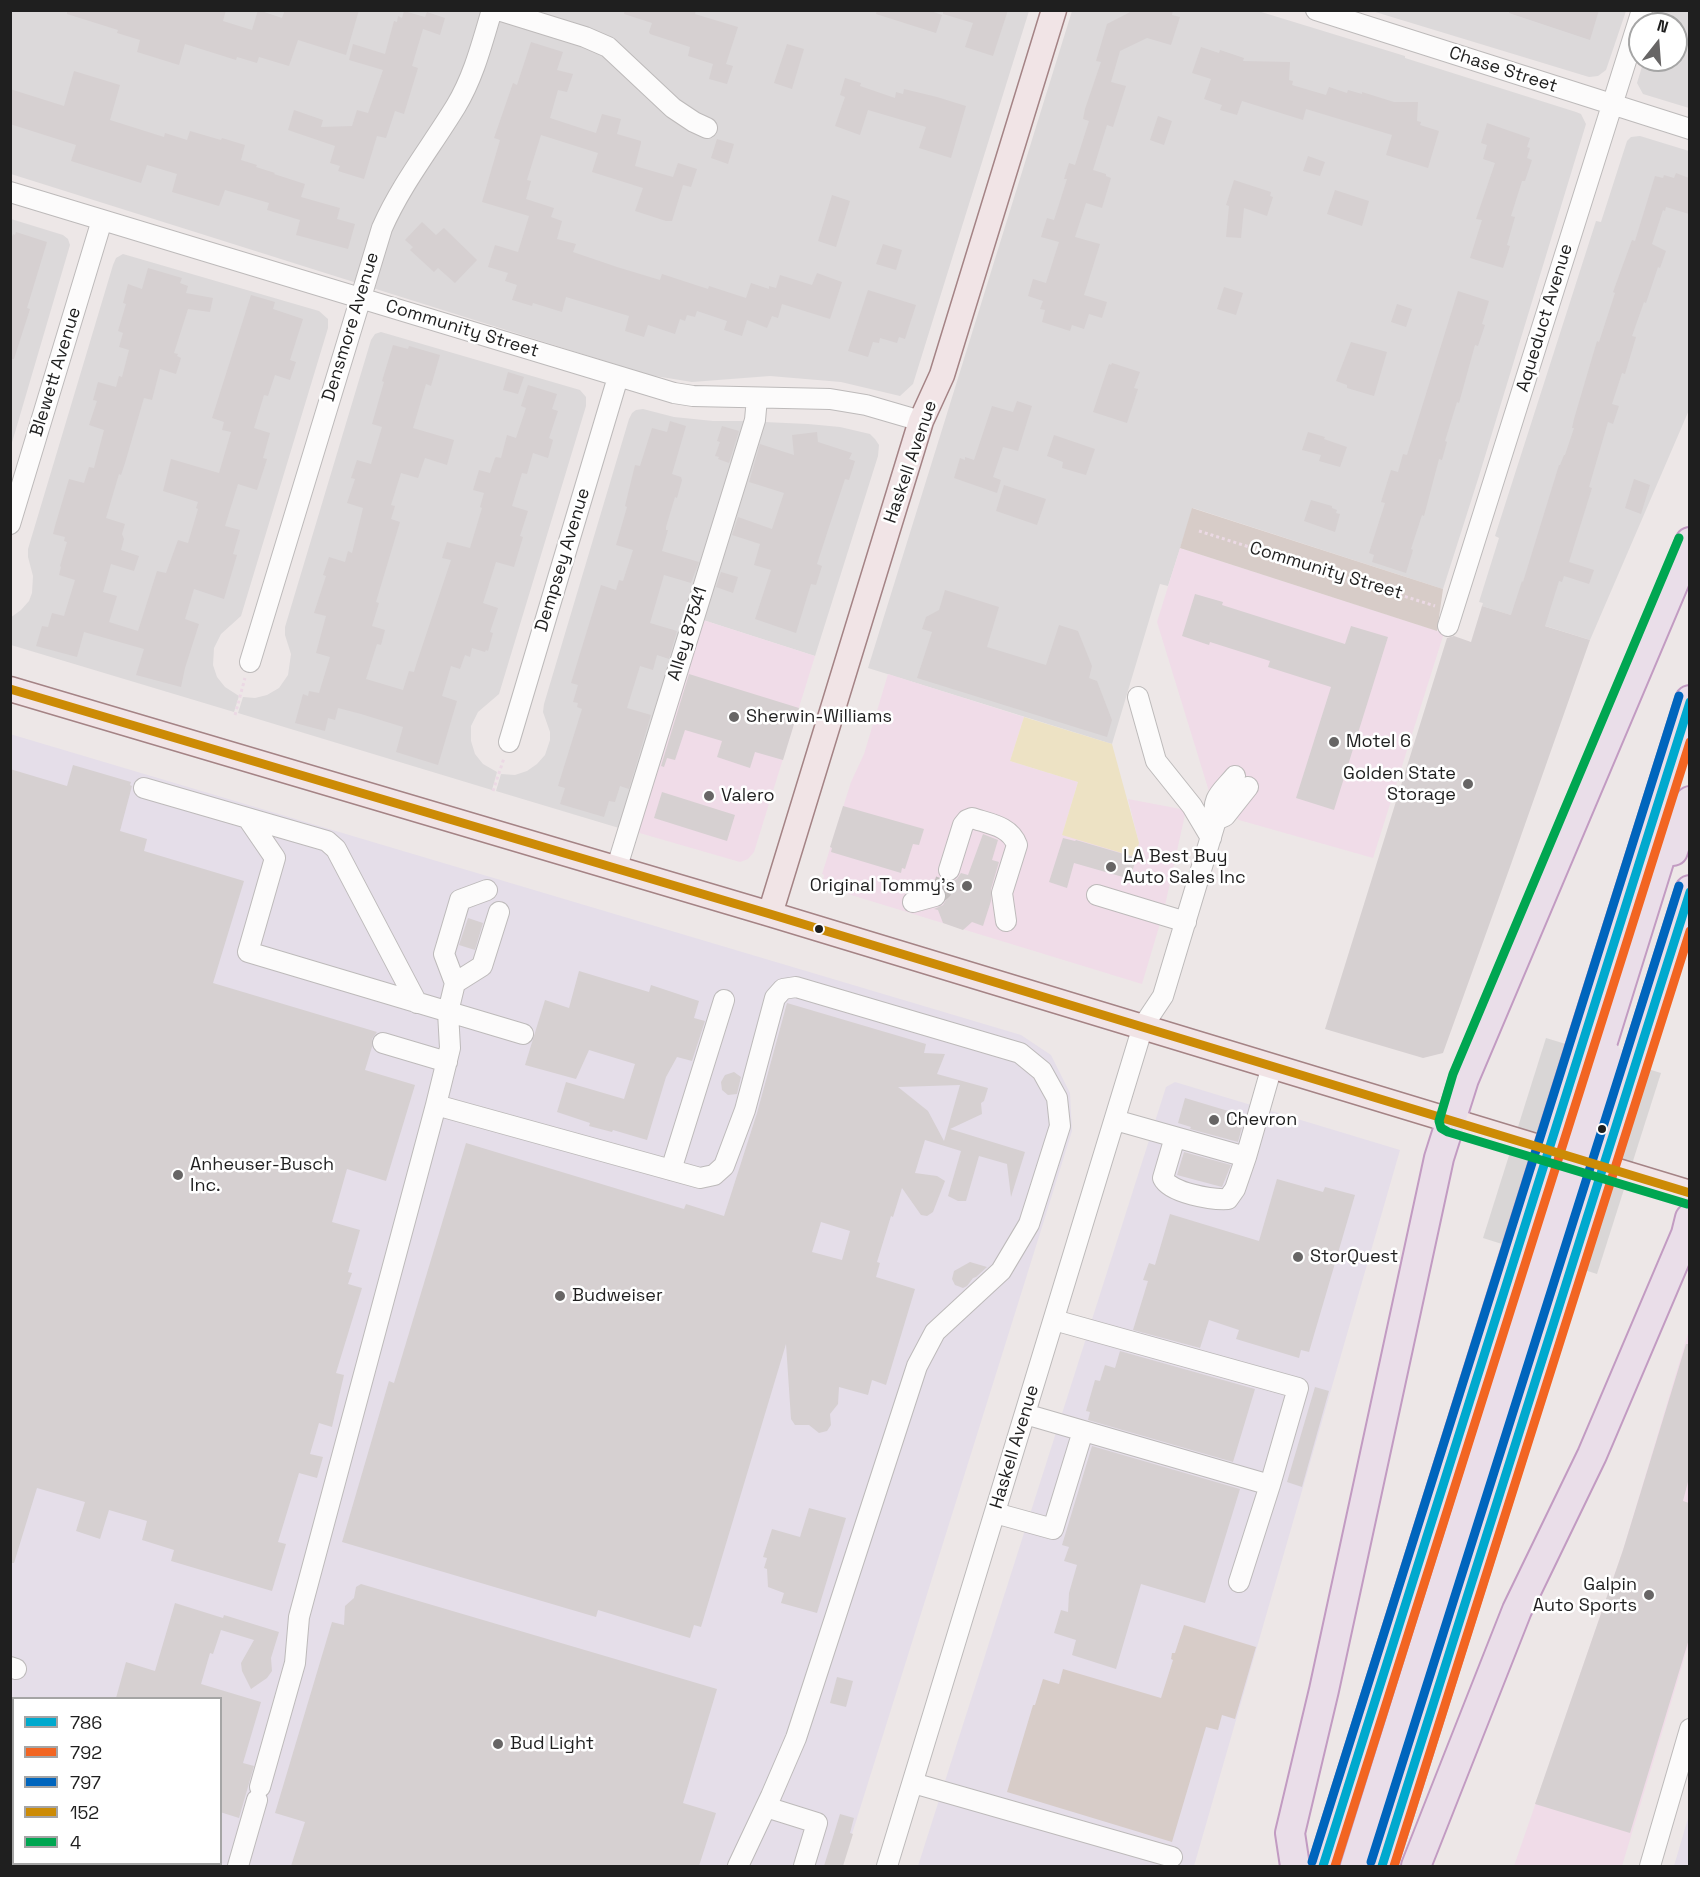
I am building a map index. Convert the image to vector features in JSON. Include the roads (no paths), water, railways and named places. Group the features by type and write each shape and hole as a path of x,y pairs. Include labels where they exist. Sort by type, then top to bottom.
{"highway":[{"path":"1295,1866 1290,1833 1324,1690 1439,1158 1464,1079 1676,578 1689,542"},
{"path":"1382,1866 1689,700"},
{"path":"1596,1052 1689,764"},
{"path":"1596,1052 1689,801"},
{"path":"1323,1866 1542,1257 1635,1064 1689,890"},
{"path":"1416,1866 1516,1610 1592,1455 1686,1234 1689,1218"},
{"path":"1343,1866 1542,1257"},
{"path":"1355,1866 1542,1257"}],"main road":[{"name":"Haskell Avenue","path":"770,914 921,421 942,375 1054,10"},
{"path":"10,689 770,914 1689,1193"}],"street":[{"name":"Densmore Avenue","path":"249,662 381,228 407,179 464,91 478,57 492,10"},
{"path":"498,10 585,37 608,47 673,108 707,128"},
{"name":"Chase Street","path":"1316,10 1689,129"},
{"name":"Aqueduct Avenue","path":"1451,619 1642,10"},
{"name":"Community Street","path":"10,192 674,393 693,396 830,399 866,405 921,421"},
{"name":"Blewett Avenue","path":"10,524 102,220"},
{"name":"Dempsey Avenue","path":"508,742 618,377"},
{"name":"Alley 87541","path":"616,870 755,420 757,398"},
{"path":"1138,697 1156,761 1192,806 1214,829"},
{"name":"Haskell Avenue","path":"887,1866 1143,1026 1163,996 1186,922 1214,829 1213,807 1216,799 1242,782"},
{"path":"144,788 327,841 336,849 417,1003"},
{"path":"949,870 963,825 967,820 972,818 1011,832 1017,845 1002,893 1006,921"},
{"path":"249,819 275,858 248,952 524,1034"},
{"path":"237,1866 295,1663 299,1617 447,1062 450,1048 448,1012 455,983 444,954 460,900 488,890"},
{"path":"1097,895 1186,922"},
{"path":"913,902 935,896"},
{"path":"455,983 482,966 499,912"},
{"path":"436,1105 700,1178 714,1175 724,1166 745,1110 775,998 783,989 796,987 1020,1053 1042,1071 1057,1098 1059,1126 1029,1224 1001,1271 934,1332 917,1366 796,1738 738,1866"},
{"path":"671,1170 724,1000"},
{"path":"383,1043 447,1062"},
{"path":"1175,1137 1163,1178 1166,1184 1214,1200 1228,1199 1235,1190 1246,1157 1272,1066"},
{"path":"1115,1120 1246,1157"},
{"path":"1054,1320 1298,1388 1239,1582"},
{"path":"1025,1414 1270,1485"},
{"path":"995,1513 1053,1530 1083,1431"},
{"path":"1650,1866 1689,1732"},
{"path":"913,1783 1172,1857"},
{"path":"766,1807 817,1823 804,1866"}],"tunnel":[{"path":"935,896 942,890 949,870"}],"place":[{"name":"Sherwin-Williams","path":"734,717"},
{"name":"Motel 6","path":"1334,742"},
{"name":"Golden State Storage","path":"1468,784"},
{"name":"Valero","path":"709,796"},
{"name":"LA Best Buy Auto Sales Inc","path":"1111,867"},
{"name":"Original Tommy's","path":"967,886"},
{"name":"Chevron","path":"1214,1120"},
{"name":"Anheuser-Busch Inc.","path":"178,1175"},
{"name":"StorQuest","path":"1298,1257"},
{"name":"Budweiser","path":"560,1296"},
{"name":"Galpin Auto Sports","path":"1649,1595"},
{"name":"Bud Light","path":"498,1744"}]}
